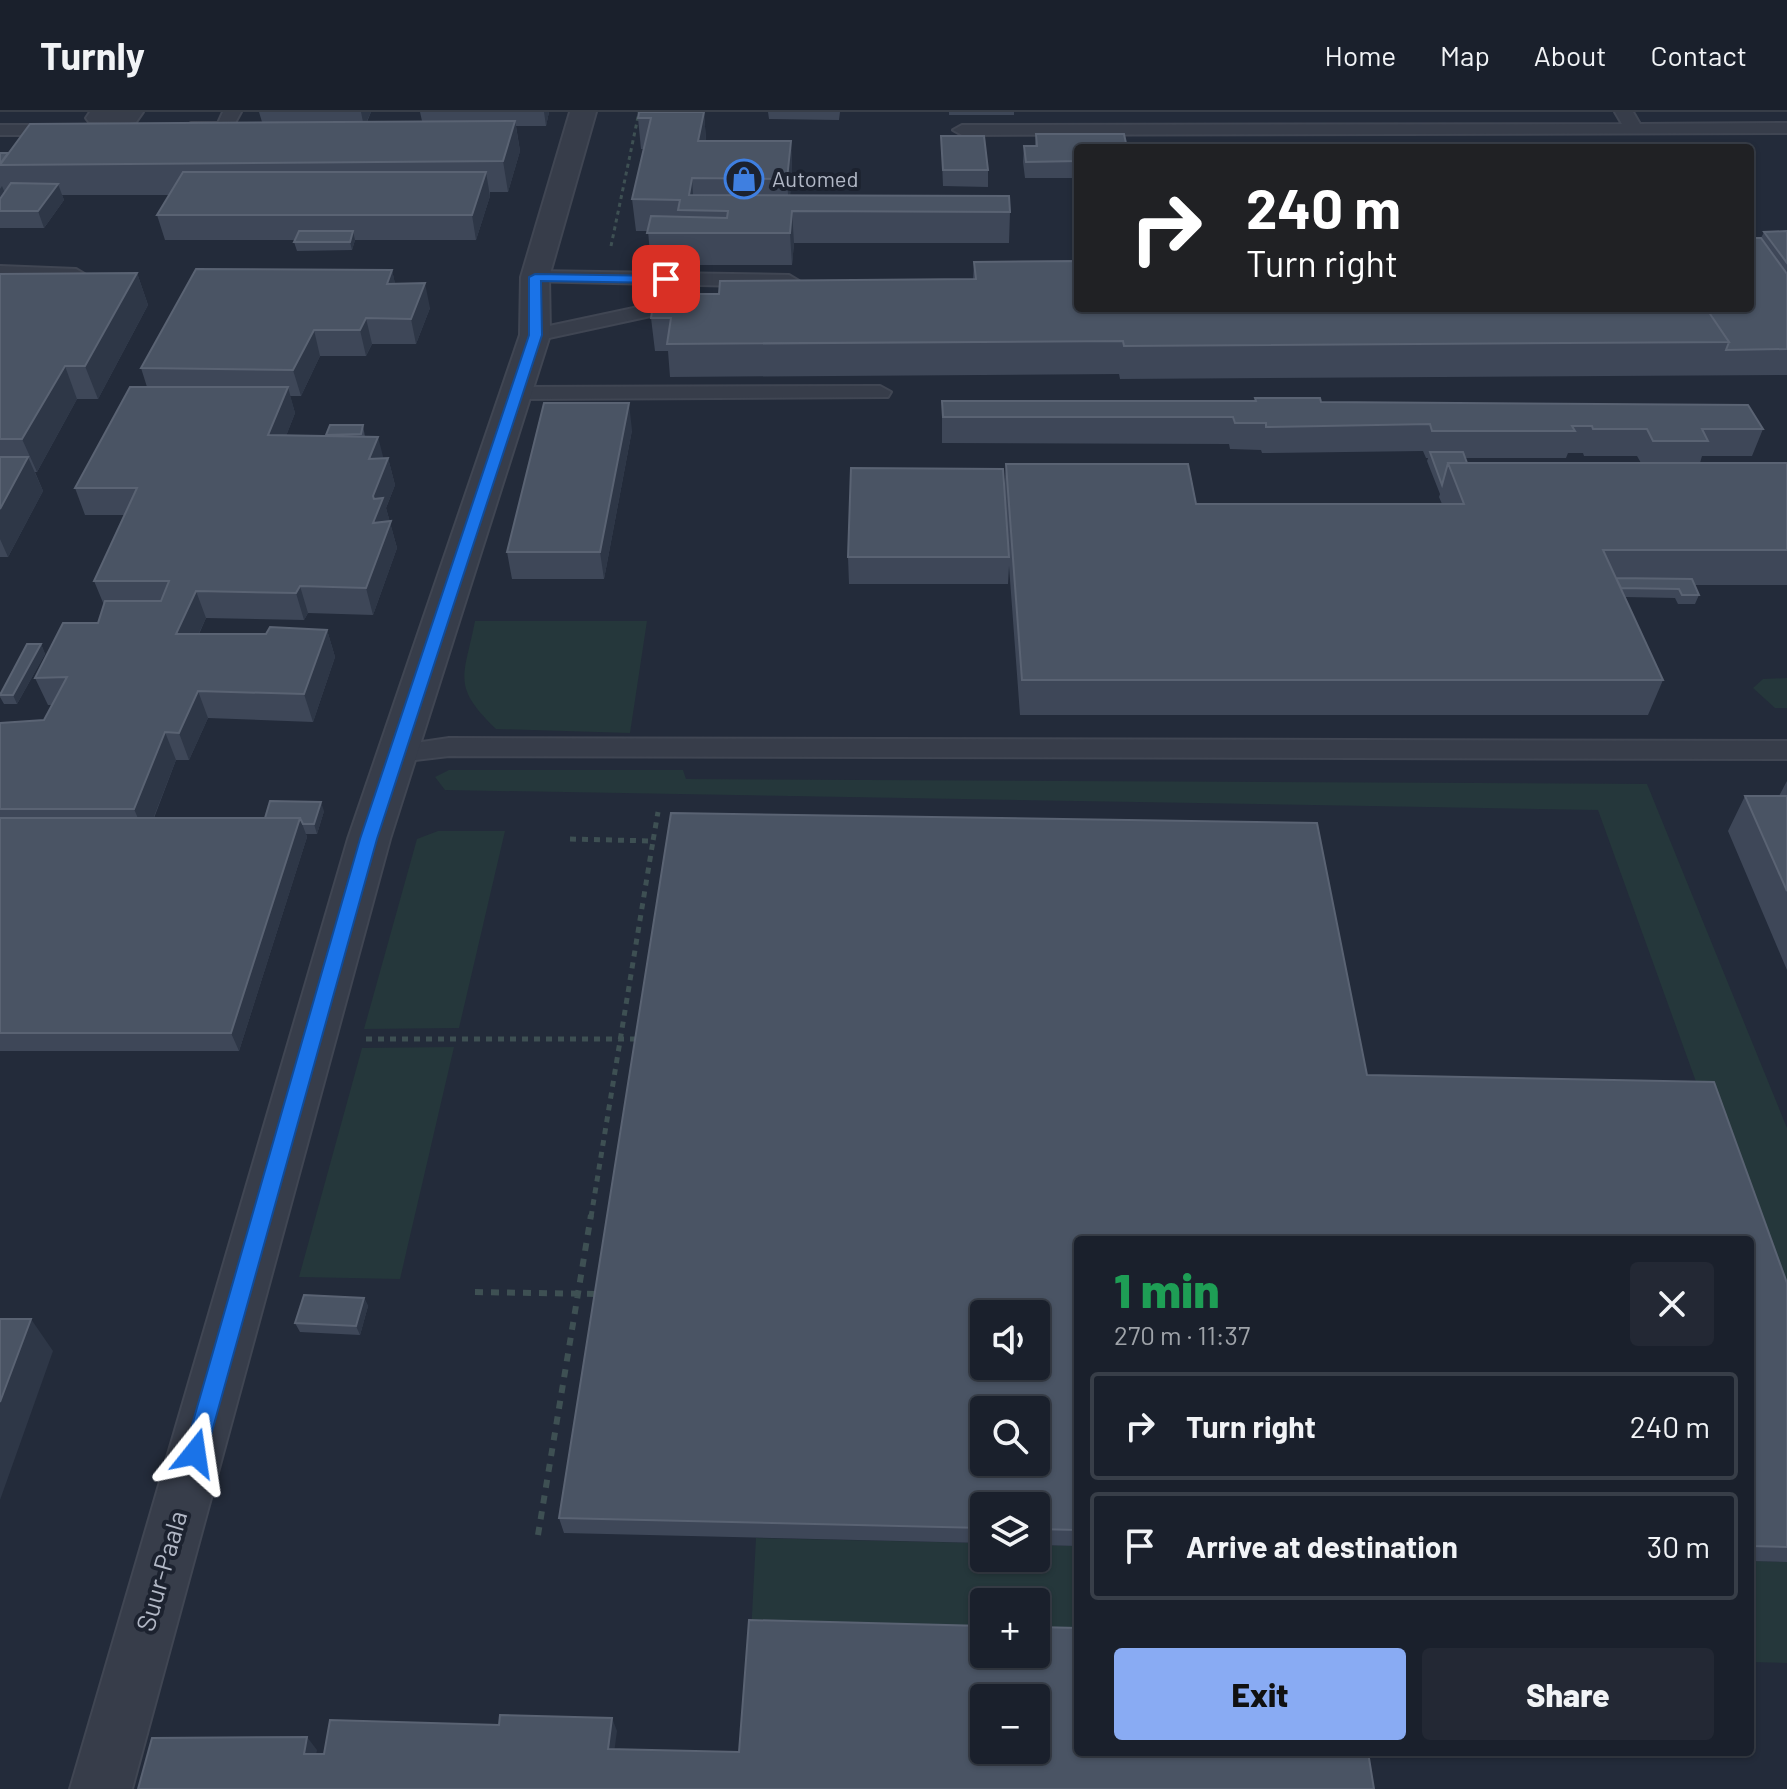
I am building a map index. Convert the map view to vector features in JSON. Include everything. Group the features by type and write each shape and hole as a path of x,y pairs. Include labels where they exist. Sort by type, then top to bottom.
{"street":[{"name":"Suur-Paala","path":"101,1789 310,1039 369,839 519,393 535,335 535,277 583,112"}],"lane":[{"path":"99,112 95,118 130,118 134,112"},
{"path":"176,128 224,128 232,112"},
{"path":"1624,112 1634,129"},
{"path":"962,130 1787,128"},
{"path":"0,130 144,129"},
{"path":"0,272 76,275"},
{"path":"535,277 789,281 535,335"},
{"path":"519,393 880,392"},
{"path":"398,753 449,747 1787,750"}],"path":[{"path":"605,278 639,112"},
{"path":"538,1535 658,812"},
{"path":"570,839 653,841"},
{"path":"310,1039 641,1039"},
{"path":"475,1292 601,1294"}],"shaded area":[{"path":"475,621 647,621 630,733 496,729 472,702 464,680"},
{"path":"1787,678 1787,708 1775,708 1753,688 1763,679"},
{"path":"449,770 683,770 686,779 1647,784 1787,1128 1787,1334 1598,810 445,790 435,777"},
{"path":"438,831 505,831 459,1028 364,1029 417,839"},
{"path":"454,1047 400,1279 299,1277 362,1048"},
{"path":"756,1538 970,1543 970,1572 1050,1572 1050,1545 1074,1546 1074,1642 1050,1641 1050,1588 970,1588 970,1640 751,1634"},
{"path":"1754,1561 1787,1562 1787,1663 1754,1662"}],"building":[{"path":"639,112 704,112 698,141 791,141 787,179 692,178 689,195 1009,196 1010,212 792,211 790,233 647,233 651,216 727,218 728,211 678,210 680,200 632,199 651,118 638,118"},
{"path":"515,121 503,161 0,165 30,124"},
{"path":"1036,134 1124,134 1126,144 1074,144 1074,161 1026,162 1024,146 1037,146"},
{"path":"941,136 984,136 988,170 943,170"},
{"path":"0,153 8,153 0,164"},
{"path":"183,172 486,172 472,215 157,215"},
{"path":"11,183 58,184 38,211 0,211 0,199"},
{"path":"299,231 353,231 350,242 294,242"},
{"path":"1787,231 1787,263 1764,232"},
{"path":"1754,238 1761,238 1787,274 1787,349 1726,350 1729,342 1709,312 1754,312"},
{"path":"1074,261 1074,312 1709,312 1729,342 1124,346 1123,341 667,344 671,318 651,318 654,299 678,299 678,294 719,294 720,281 976,279 974,262"},
{"path":"196,269 392,270 387,284 425,283 411,319 366,318 360,330 314,330 293,370 141,368"},
{"path":"137,273 85,366 65,366 22,439 0,439 0,274"},
{"path":"130,387 288,387 268,435 378,437 369,459 388,458 373,496 374,499 383,498 373,523 391,521 366,588 300,586 296,593 196,591 176,634 266,634 270,627 327,630 304,694 198,691 179,733 165,732 134,809 0,809 0,723 44,720 67,677 35,678 63,623 98,623 105,601 161,601 169,581 94,581 137,488 75,488"},
{"path":"1255,398 1320,398 1321,402 1748,405 1763,429 1702,429 1708,441 1653,441 1647,429 1593,429 1592,426 1572,426 1575,431 1432,431 1430,424 1266,427 1266,423 1235,423 1233,417 943,417 942,401 1256,401"},
{"path":"544,403 629,403 600,552 507,552"},
{"path":"330,425 363,425 361,434 326,435"},
{"path":"1430,452 1463,452 1467,463 1448,463 1442,485"},
{"path":"0,457 28,457 0,509"},
{"path":"1448,463 1787,463 1787,550 1603,550 1663,680 1022,680 1006,464 1188,464 1196,504 1464,504"},
{"path":"851,468 1003,469 1009,557 848,557"},
{"path":"1616,578 1692,579 1699,595 1682,595 1679,589 1621,588"},
{"path":"27,644 41,644 13,695 0,695"},
{"path":"1745,796 1787,796 1787,891"},
{"path":"270,801 321,802 314,824 303,824 300,818 265,818"},
{"path":"671,813 1317,823 1367,1075 1714,1082 1787,1283 1787,1547 1754,1546 1754,1236 1074,1236 1074,1530 1050,1529 1050,1492 970,1492 970,1528 559,1518"},
{"path":"0,818 300,818 231,1033 0,1033"},
{"path":"304,1295 364,1298 356,1326 295,1323"},
{"path":"0,1319 31,1319 0,1402"},
{"path":"749,1620 970,1626 970,1668 1050,1668 1050,1627 1074,1628 1074,1756 1369,1756 1374,1789 138,1789 152,1738 307,1737 304,1754 324,1754 330,1720 499,1725 500,1715 612,1718 608,1749 739,1752"}],"place":[{"name":"Automed","path":"744,179"}],"route":[{"path":"195,1453 369,839 519,393 535,335 535,277 666,279"}]}
